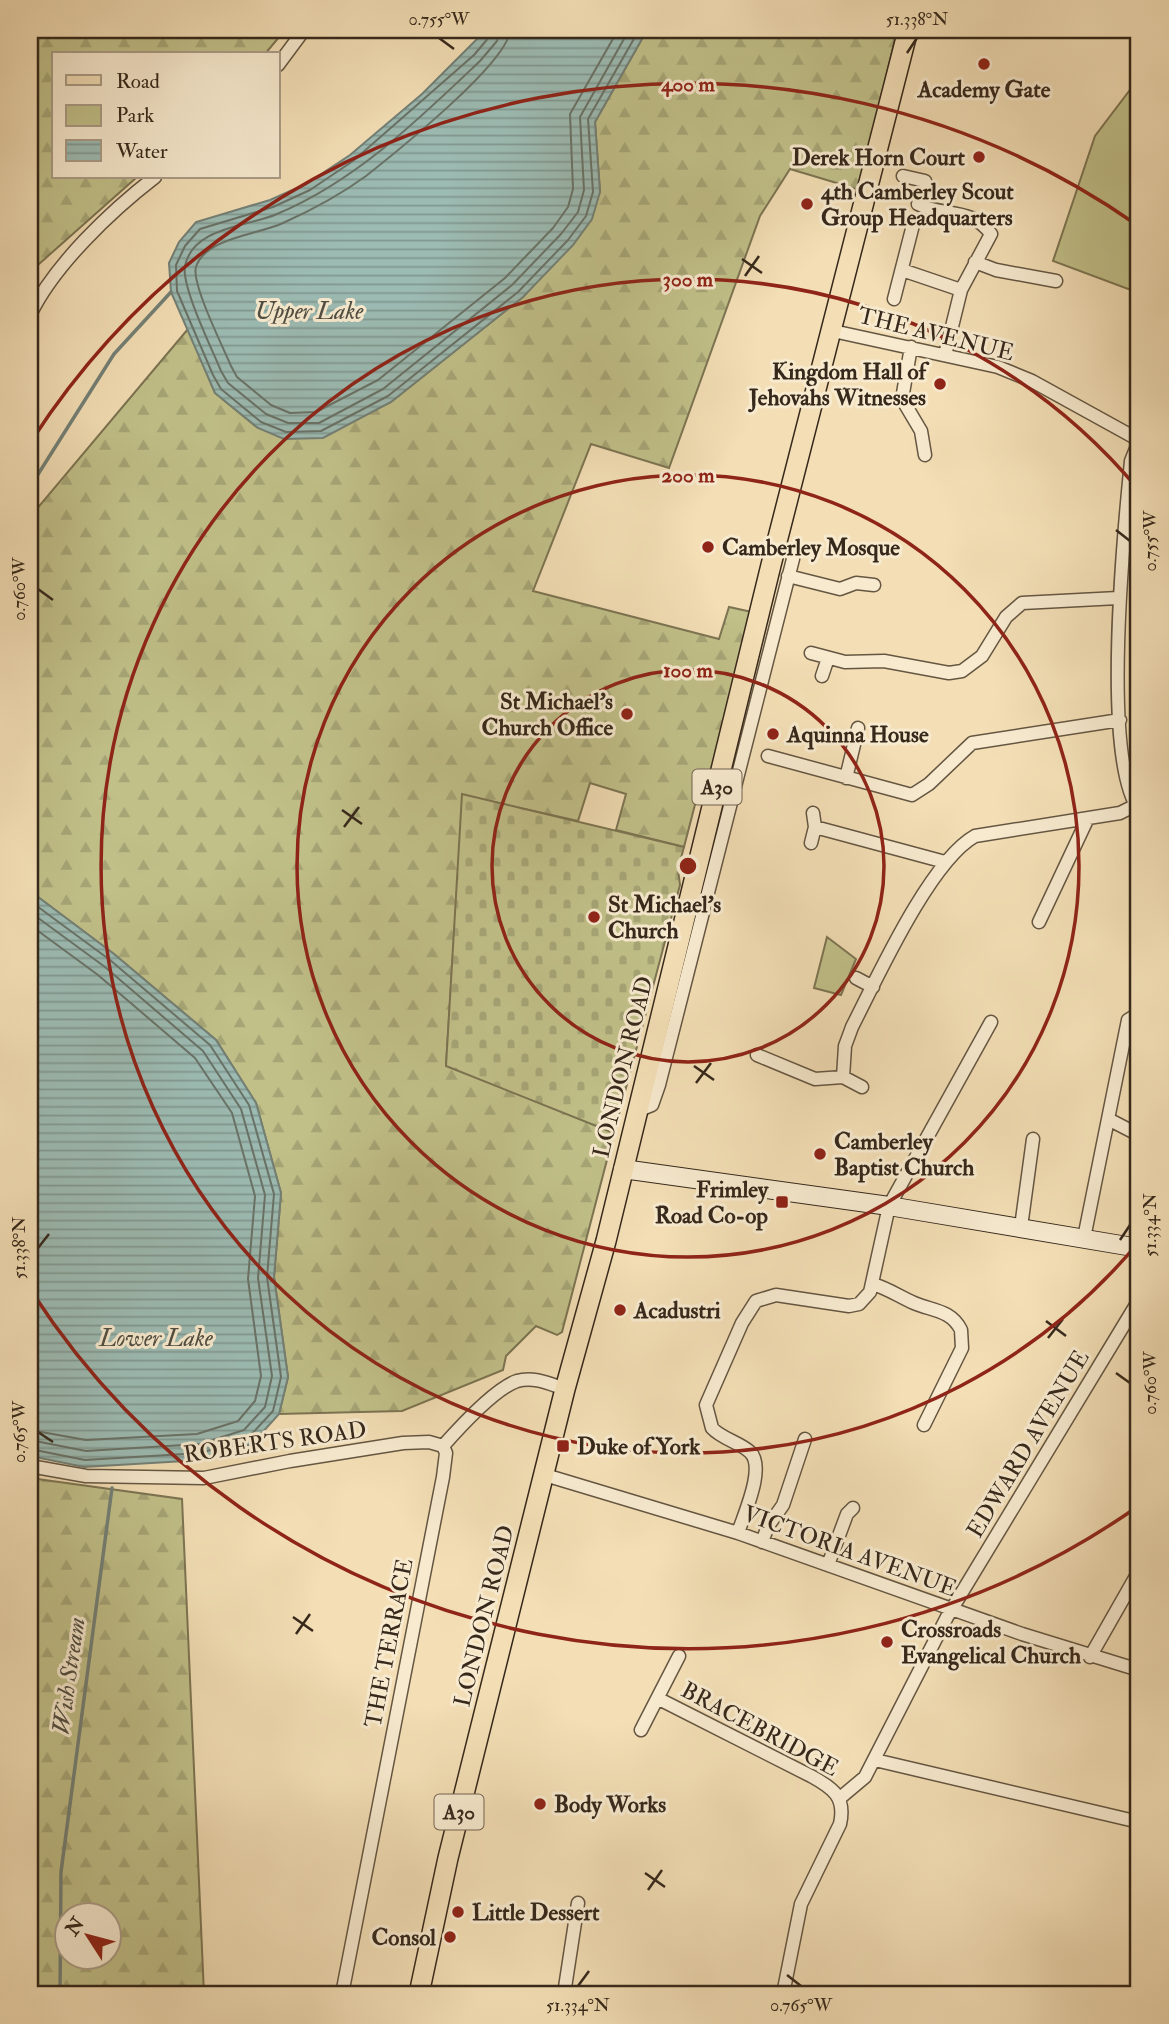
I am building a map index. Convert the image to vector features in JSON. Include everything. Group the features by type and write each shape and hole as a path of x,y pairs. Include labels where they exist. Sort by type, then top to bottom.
{"main road":[{"name":"LONDON ROAD","path":"419,1994 448,1858 565,1389 637,1111 785,567 833,331 908,30"},
{"path":"623,1169 889,1206 1139,1248"}],"street":[{"path":"280,62 304,30"},
{"path":"904,176 925,180 918,204 929,209 965,214 984,223 991,234 961,290 946,355"},
{"path":"30,316 36,288 103,221 154,178"},
{"path":"894,299 913,225"},
{"path":"975,262 996,270 1056,281"},
{"path":"902,270 961,290"},
{"name":"THE AVENUE","path":"833,331 998,367 1032,381 1139,441"},
{"path":"911,347 902,399 921,431 925,455"},
{"path":"843,1077 848,1037 873,987 945,862 962,843 975,836 1087,820 1137,808 1126,778 1120,720 1118,598 1130,461 1139,441"},
{"path":"785,567 840,589 856,583 874,585"},
{"path":"811,653 845,662 884,661 949,673 962,671 982,656 1006,617 1022,603 1118,598"},
{"path":"822,676 828,658"},
{"path":"768,756 912,795 929,784 972,743 1120,720"},
{"path":"846,778 858,728"},
{"path":"811,843 815,827 813,813"},
{"path":"1039,922 1087,820"},
{"path":"815,827 945,862"},
{"path":"856,978 873,987"},
{"path":"1084,1238 1128,1020 1139,1013"},
{"path":"738,1533 756,1476 756,1465 751,1453 712,1427 706,1405 750,1307 765,1297 776,1295 849,1306 859,1304 873,1284 889,1206 991,1022"},
{"path":"757,1055 815,1079 843,1077 862,1087"},
{"path":"1108,1119 1139,1135"},
{"path":"1021,1227 1033,1139"},
{"path":"873,1284 890,1289 912,1303 943,1312 961,1330 962,1348 924,1425"},
{"name":"EDWARD AVENUE","path":"840,1798 857,1787 875,1760 953,1610 1139,1300"},
{"path":"443,1446 499,1392 517,1381 537,1379 565,1389"},
{"path":"762,1542 768,1526 783,1505 805,1439"},
{"name":"ROBERTS ROAD","path":"30,1466 86,1476 204,1478 403,1443 443,1446"},
{"name":"THE TERRACE","path":"342,1994 443,1477 446,1453 443,1446"},
{"name":"VICTORIA AVENUE","path":"545,1475 738,1533 1090,1657 1139,1670"},
{"path":"828,1565 847,1514 853,1508"},
{"path":"1090,1657 1139,1572"},
{"name":"BRACEBRIDGE","path":"642,1730 679,1656"},
{"name":"BRACEBRIDGE","path":"659,1699 833,1788 840,1798"},
{"path":"875,1760 1139,1822"},
{"path":"783,1994 801,1905 840,1824 843,1812 840,1798"},
{"path":"564,1994 578,1903"}],"green space":[{"path":"30,30 285,30 267,52 52,52 52,178 136,178 30,272"},
{"path":"647,30 897,30 860,190 790,169 760,216 669,468 591,444 533,591 719,639 729,607 752,612 708,785 698,793 684,847 616,830 626,794 590,783 578,821 463,795 446,1065 614,1133 562,1332 557,1335 536,1326 506,1356 503,1370 402,1411 279,1414 288,1377 274,1277 281,1193 256,1103 216,1040 114,954 30,891 30,599 33,570 30,517 188,329 215,393 258,428 357,419 391,402 523,297 545,272 600,192 595,122"},
{"path":"1139,78 1139,293 1053,261 1095,136"},
{"path":"462,794 684,847 678,869 680,885 614,1133 446,1066"},
{"path":"827,937 856,959 841,995 814,988"},
{"path":"30,1478 182,1499 204,1994 30,1994"}],"water":[{"name":"Upper Lake","path":"486,30 647,30 595,122 600,192 592,219 573,245 523,297 391,402 323,438 284,439 258,428 215,393 171,292 169,263 179,242 196,222 270,200 306,184 350,155 422,94"},
{"name":"Lower Lake","path":"30,891 114,954 216,1040 256,1103 281,1193 274,1277 288,1377 279,1414 252,1444 202,1460 84,1467 30,1456"}],"waterway":[{"path":"30,487 114,354 171,292"},
{"name":"Wish Stream","path":"60,1994 61,1872 112,1488"}],"place":[{"name":"Academy Gate","path":"984,64"},
{"name":"Derek Horn Court","path":"979,157"},
{"name":"4th Camberley Scout Group Headquarters","path":"807,204"},
{"name":"Kingdom Hall of Jehovahs Witnesses","path":"940,384"},
{"name":"Camberley Mosque","path":"708,547"},
{"name":"St Michael's Church Office","path":"627,714"},
{"name":"Aquinna House","path":"773,734"},
{"name":"St Michael's Church","path":"594,917"},
{"name":"Camberley Baptist Church","path":"820,1154"},
{"name":"Frimley Road Co-op","path":"782,1202"},
{"name":"Acadustri","path":"620,1310"},
{"name":"Duke of York","path":"563,1446"},
{"name":"Crossroads Evangelical Church","path":"887,1642"},
{"name":"Body Works","path":"540,1804"},
{"name":"Little Dessert","path":"458,1912"},
{"name":"Consol","path":"450,1937"}]}
